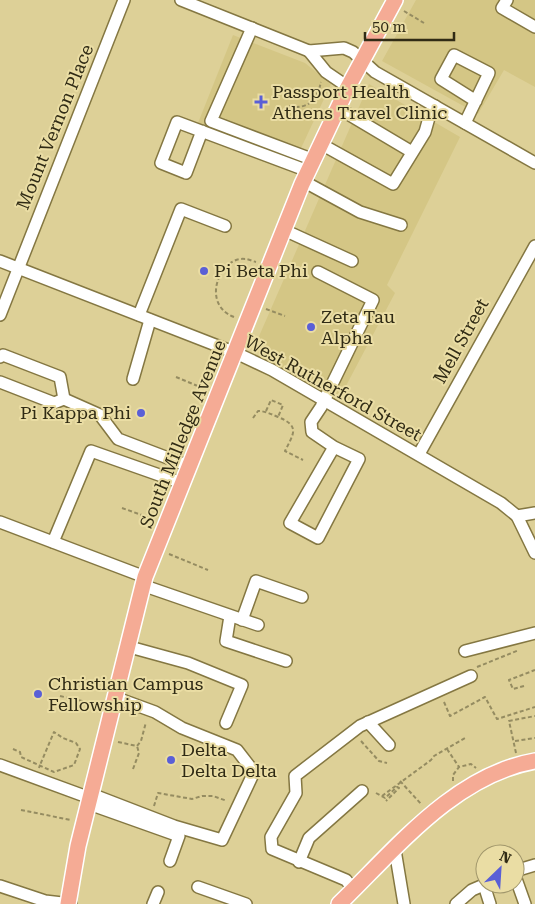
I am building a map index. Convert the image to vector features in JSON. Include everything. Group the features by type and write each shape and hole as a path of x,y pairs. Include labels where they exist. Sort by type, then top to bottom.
{"main road":[{"name":"South Milledge Avenue","path":"69,904 78,846 143,581 308,171 362,60 400,6"},
{"path":"339,904 455,796 504,768 535,761"}],"street":[{"name":"Mount Vernon Place","path":"0,315 124,0"},
{"path":"181,0 309,51 344,48 353,52 372,70 535,163"},
{"path":"507,0 502,8 535,27"},
{"path":"252,28 211,121 308,171 360,212 401,225"},
{"path":"309,51 326,72 348,86"},
{"path":"466,123 476,101"},
{"path":"321,144 394,184 425,132 430,114 435,106"},
{"path":"338,108 412,152"},
{"path":"202,131 186,173 161,163 177,122 202,131 308,171"},
{"path":"139,315 181,209 225,226"},
{"path":"284,230 352,261"},
{"name":"Mell Street","path":"418,454 535,246"},
{"name":"West Rutherford Street","path":"0,261 236,353 272,370 478,488 518,516"},
{"path":"318,272 373,300 310,427 312,432 334,447 360,459 318,538 290,523 334,447"},
{"path":"132,379 150,320"},
{"path":"0,358 3,355 60,378 64,399"},
{"path":"0,382 54,403 64,399 100,415 118,439 189,466"},
{"path":"54,542 91,451 182,483"},
{"path":"535,513 518,516 535,553"},
{"path":"0,522 54,542 230,616 258,625"},
{"path":"242,620 256,581 302,597"},
{"path":"230,616 226,641 286,661"},
{"path":"465,651 535,633"},
{"path":"126,646 188,663 242,685 226,723"},
{"path":"354,890 346,880 299,862 272,849 271,837 296,793 295,776 353,731 368,722 439,690 472,672"},
{"path":"90,799 222,840 254,772 237,750 182,728 148,710 114,697"},
{"path":"368,722 389,745"},
{"path":"0,765 180,836 170,861"},
{"path":"299,862 309,838 362,791"},
{"path":"395,850 404,904"},
{"path":"0,886 45,901 69,904"},
{"path":"198,887 246,904"},
{"path":"456,904 475,889"},
{"path":"154,904 158,892"}],"path":[{"path":"400,6 424,23"},
{"path":"288,106 300,108 310,104 317,96 322,80"},
{"path":"234,317 219,308 214,297 218,282 230,264 243,258 256,262"},
{"path":"266,309 285,316"},
{"path":"176,377 207,390"},
{"path":"266,412 271,400 283,405 278,417"},
{"path":"253,418 258,411 266,412 290,422 293,426 293,435 285,451 303,460"},
{"path":"122,508 155,520"},
{"path":"169,554 208,570"},
{"path":"472,672 525,648"},
{"path":"524,686 513,689 509,680 535,670"},
{"path":"439,690 450,716 485,697 497,719 535,707"},
{"path":"60,696 100,705"},
{"path":"137,746 141,741 148,710"},
{"path":"516,753 515,741 509,721 535,716"},
{"path":"353,731 379,761 387,762"},
{"path":"13,750 20,752 22,757 40,765 54,772 74,765 80,749 76,743 54,732 40,765 36,778"},
{"path":"382,796 400,781 465,738"},
{"path":"515,741 535,738"},
{"path":"118,742 137,746"},
{"path":"133,768 139,753 137,746"},
{"path":"447,749 459,767"},
{"path":"453,780 453,775 459,767 466,764 474,766"},
{"path":"400,781 422,805"},
{"path":"376,793 385,798 397,786 399,788 386,801"},
{"path":"155,801 158,793 192,799 202,796 213,796 238,806"},
{"path":"21,810 73,821"}],"shaded area":[{"path":"416,0 535,0 535,87 504,70 478,114 382,61"},
{"path":"233,35 305,63 331,84 295,161 198,123"},
{"path":"369,84 460,137 387,285 395,293 338,401 253,350"}],"place":[{"name":"Passport Health Athens Travel Clinic","path":"261,102"},
{"name":"Pi Beta Phi","path":"204,271"},
{"name":"Zeta Tau Alpha","path":"311,327"},
{"name":"Pi Kappa Phi","path":"141,413"},
{"name":"Christian Campus Fellowship","path":"38,694"},
{"name":"Delta Delta Delta","path":"171,760"}]}
